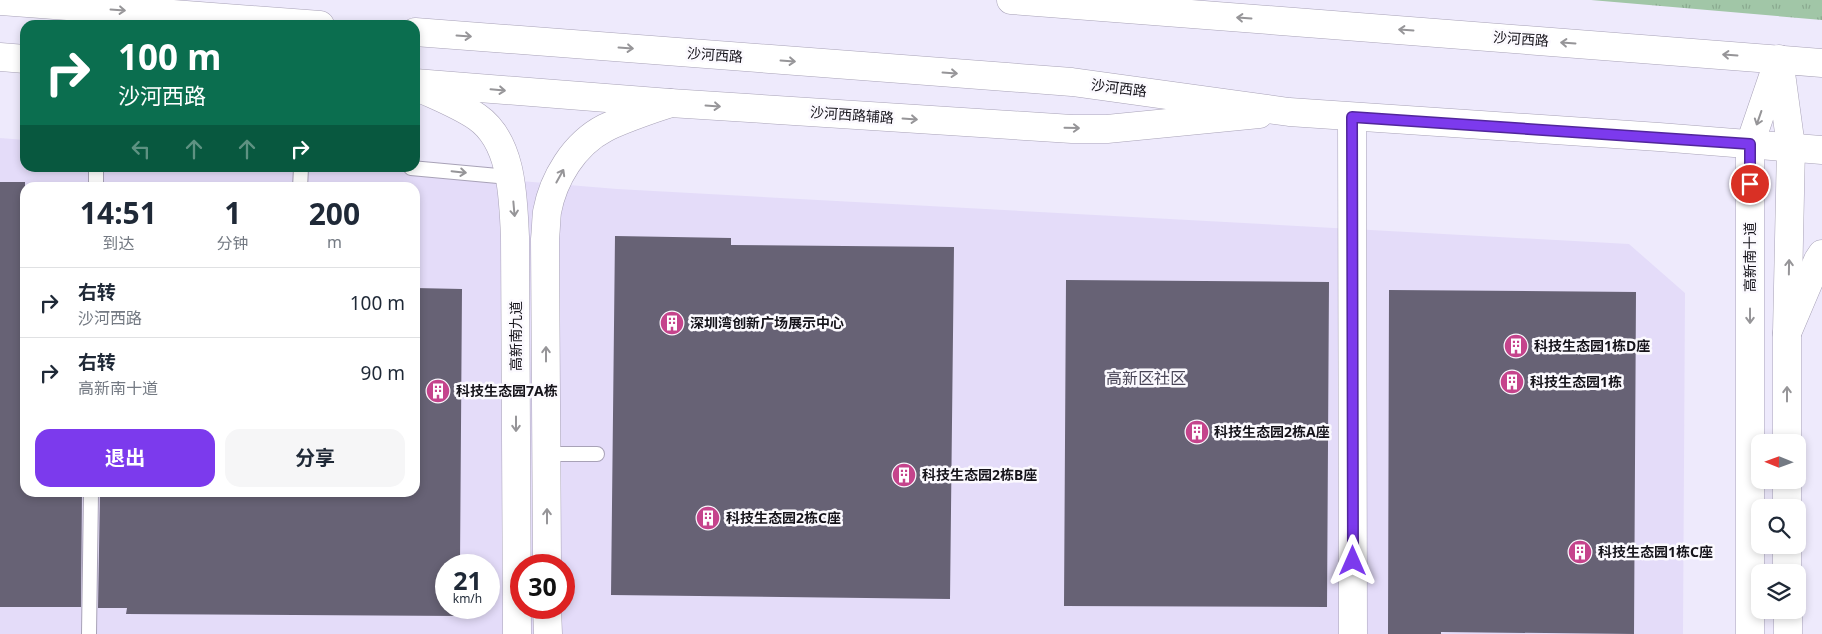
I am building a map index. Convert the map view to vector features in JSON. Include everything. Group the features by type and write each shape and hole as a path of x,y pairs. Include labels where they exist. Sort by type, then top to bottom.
{"main road":[{"name":"沙河西路","path":"1011,0 1822,63"},
{"path":"0,1 253,20"},
{"name":"沙河西路","path":"420,32 1072,82 1289,112 1822,150"},
{"path":"0,57 20,58"},
{"name":"高新南十道","path":"1750,634 1750,144 1779,59"},
{"path":"1779,59 1791,148 1787,434"},
{"name":"沙河西路辅路","path":"420,85 1072,128 1107,129 1236,115 1289,112"},
{"name":"高新南九道","path":"420,88 457,106 483,122 493,132 507,162 514,206 515,237 517,634"},
{"path":"547,554 545,239 547,212 555,186 573,154 586,140 622,120 670,103"},
{"path":"1352,117 1353,634"},
{"path":"1787,333 1822,254"},
{"path":"547,619 548,634"},
{"path":"1788,619 1788,634"}],"lane":[{"path":"420,169 509,177"},
{"path":"546,454 597,454"},
{"path":"89,634 91,497"}],"shaded area":[{"path":"0,138 20,140 20,172 410,172 617,189 1629,244 1685,293 1683,634 0,634"}],"green space":[{"path":"1591,0 1822,0 1822,20"}],"building":[{"path":"0,182 20,182 20,497 82,497 81,607 0,607"},
{"path":"615,236 731,238 731,245 954,247 950,599 611,595"},
{"name":"科技生态园2栋A座","path":"1066,280 1329,282 1327,607 1064,606"},
{"name":"科技生态园7A栋","path":"420,288 462,289 460,554 435,554 435,616 126,614 127,608 98,608 100,497 420,497"},
{"name":"科技生态园1栋","path":"1389,290 1636,292 1634,634 1441,632 1441,634 1388,634"}],"place":[{"name":"深圳湾创新广场展示中心","path":"672,323"},
{"name":"科技生态园1栋D座","path":"1516,346"},
{"name":"科技生态园1栋","path":"1512,382"},
{"name":"科技生态园7A栋","path":"438,391"},
{"name":"科技生态园2栋A座","path":"1197,432"},
{"name":"科技生态园2栋B座","path":"904,475"},
{"name":"科技生态园2栋C座","path":"708,518"},
{"name":"科技生态园1栋C座","path":"1580,552"}],"district":[{"name":"高新区社区","path":"1146,378"}],"route":[{"path":"1353,561 1352,117 1750,144 1750,184"}]}
